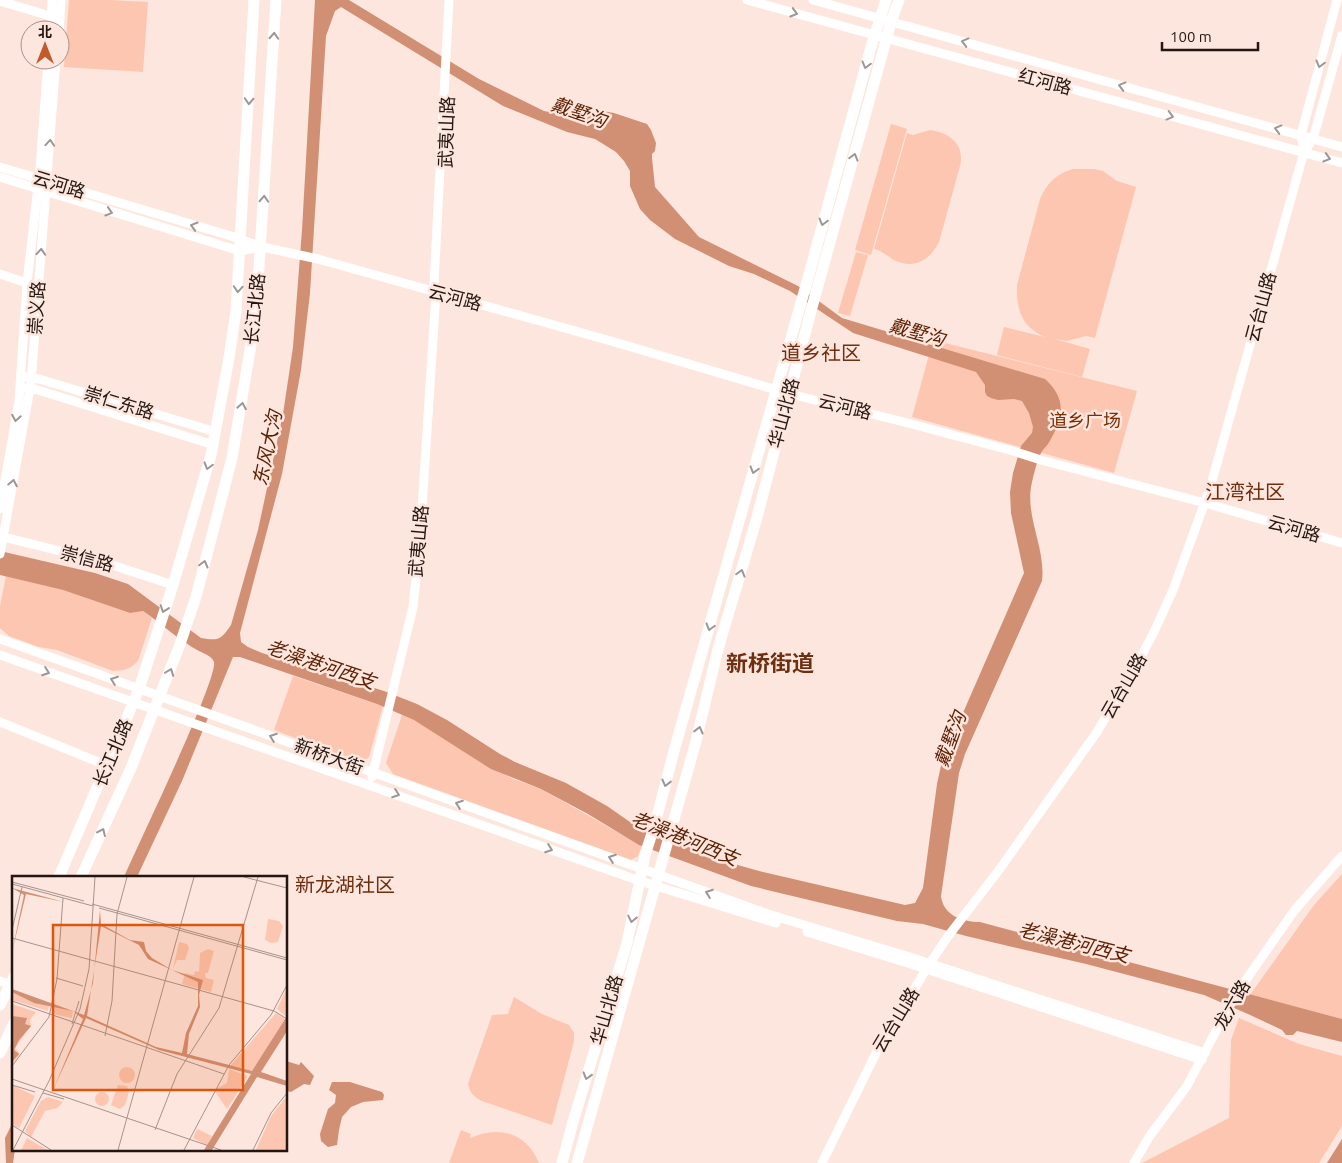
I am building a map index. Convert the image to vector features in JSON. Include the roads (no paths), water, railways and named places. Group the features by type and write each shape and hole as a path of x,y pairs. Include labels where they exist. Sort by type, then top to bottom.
{"main road":[{"name":"长江北路","path":"60,876 140,689 214,445 236,310 254,0"},
{"name":"长江北路","path":"81,876 131,768 179,647 196,597 237,436 256,314 262,247 276,0"},
{"name":"华山北路","path":"562,1163 627,942 645,854 656,824 674,751 800,305 886,20 886,0"},
{"name":"华山北路","path":"886,20 899,0"},
{"name":"华山北路","path":"577,1163 695,746 718,649 756,521 881,37"},
{"path":"0,1005 8,981"},
{"path":"0,1053 12,1027"}],"street":[{"path":"52,0 56,18"},
{"path":"56,18 60,0"},
{"name":"武夷山路","path":"370,785 413,607 420,539 436,293 440,284 448,130 449,0"},
{"name":"武夷山路","path":"448,58 455,0"},
{"name":"红河路","path":"747,0 1342,163"},
{"name":"红河路","path":"813,0 1342,147"},
{"name":"云台山路","path":"1304,152 1300,135 1337,0"},
{"path":"0,1 56,18"},
{"name":"云台山路","path":"822,1163 878,1049 948,935 999,870 1097,732 1131,675 1173,590 1205,503 1304,152 1313,139 1342,35"},
{"name":"崇义路","path":"43,180 48,70"},
{"name":"崇义路","path":"0,509 22,377 27,283 43,180 55,70"},
{"name":"云河路","path":"0,168 43,180 241,246"},
{"name":"云河路","path":"0,177 241,246 262,247 318,259 611,341 790,394 1013,451 1205,503 1342,543"},
{"name":"崇义路","path":"1,551 32,378 41,190"},
{"path":"0,274 27,283"},
{"name":"崇仁东路","path":"22,377 32,378 216,432"},
{"name":"崇仁东路","path":"20,388 30,389 214,445"},
{"name":"崇信路","path":"2,537 100,561 172,587"},
{"name":"新桥大街","path":"0,639 642,869 657,880"},
{"name":"新桥大街","path":"0,655 640,881 657,880"},
{"path":"0,722 108,766"},
{"name":"龙六路","path":"1134,1163 1149,1137 1187,1086 1241,987 1294,911 1342,856"},
{"path":"657,880 1204,1056"}],"water":[{"name":"戴墅沟","path":"315,0 349,0 479,79 544,111 565,115 591,109 614,113 647,124 656,143 655,151 652,154 655,187 699,237 798,286 842,318 1045,379 1057,394 1061,410 1053,435 1038,460 1030,495 1041,556 1042,581 965,754 959,773 941,896 945,908 954,916 967,921 980,922 1342,1019 1342,1042 1297,1031 1293,1035 1286,1035 1282,1030 1204,995 923,924 897,921 751,886 639,845 588,814 541,789 491,769 414,720 377,704 240,657 233,657 182,781 137,876 124,876 203,699 212,675 214,662 210,657 185,642 143,611 130,613 63,590 0,575 0,551 95,573 128,584 201,638 215,639 222,636 231,625 258,530 283,414 293,347 302,230","holes":["341,7 503,106 567,132 595,139 616,152 630,171 630,186 640,209 650,220 675,239 729,266 754,274 790,291 853,333 976,372 985,385 987,396 998,400 1014,399 1022,401 1029,413 1033,427 1032,433 1021,446 1013,473 1010,492 1011,513 1024,573 942,761 937,784 923,888 915,903 905,905 727,862 687,843 630,822 607,806 566,783 500,754 447,720 417,704 384,691 262,653 241,642 240,633 282,474 301,370 310,293 326,36 335,11"]},
{"path":"288,1062 299,1065 301,1062 314,1076 310,1085 304,1084 291,1092 288,1091"},
{"path":"332,1082 350,1082 382,1092 384,1095 383,1100 363,1102 351,1107 342,1117 337,1145 328,1147 321,1141 320,1134 328,1109 335,1103 336,1095 329,1090"},
{"path":"12,1124 12,1150 15,1150 13,1163 6,1163 5,1138"},
{"path":"1342,1139 1342,1163 1327,1163"}],"district":[{"name":"道乡社区","path":"821,353"},
{"name":"江湾社区","path":"1245,492"},
{"name":"新桥街道","path":"770,663"},
{"name":"新龙湖社区","path":"345,885"}],"park label":[{"name":"道乡广场","path":"1085,421"}],"water label":[{"name":"东风大沟","path":"267,448"},
{"name":"老澡港河西支","path":"321,664"},
{"name":"老澡港河西支","path":"685,838"},
{"name":"老澡港河西支","path":"1074,942"}]}
